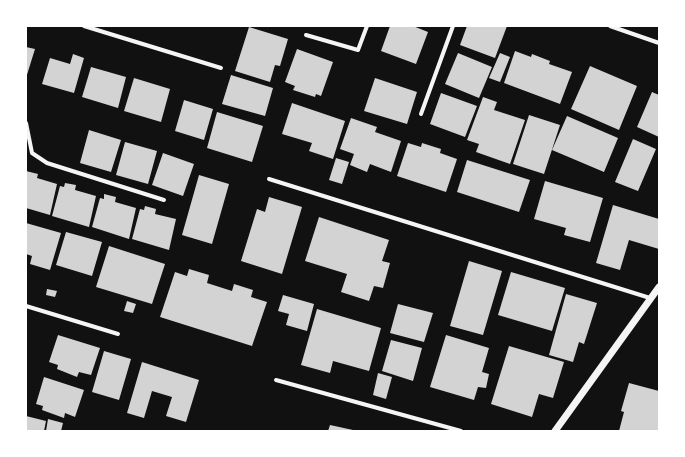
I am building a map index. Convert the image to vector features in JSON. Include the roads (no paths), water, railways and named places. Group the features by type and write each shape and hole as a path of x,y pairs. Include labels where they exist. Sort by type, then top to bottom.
{"street":[{"path":"84,26 221,68"},
{"path":"306,35 358,50 367,26"},
{"path":"421,114 453,26"},
{"path":"610,26 659,43"},
{"path":"26,123 32,153 47,163 164,200"},
{"path":"269,179 650,298"},
{"path":"555,431 659,287"},
{"path":"26,306 118,334"},
{"path":"276,380 461,431"}]}
